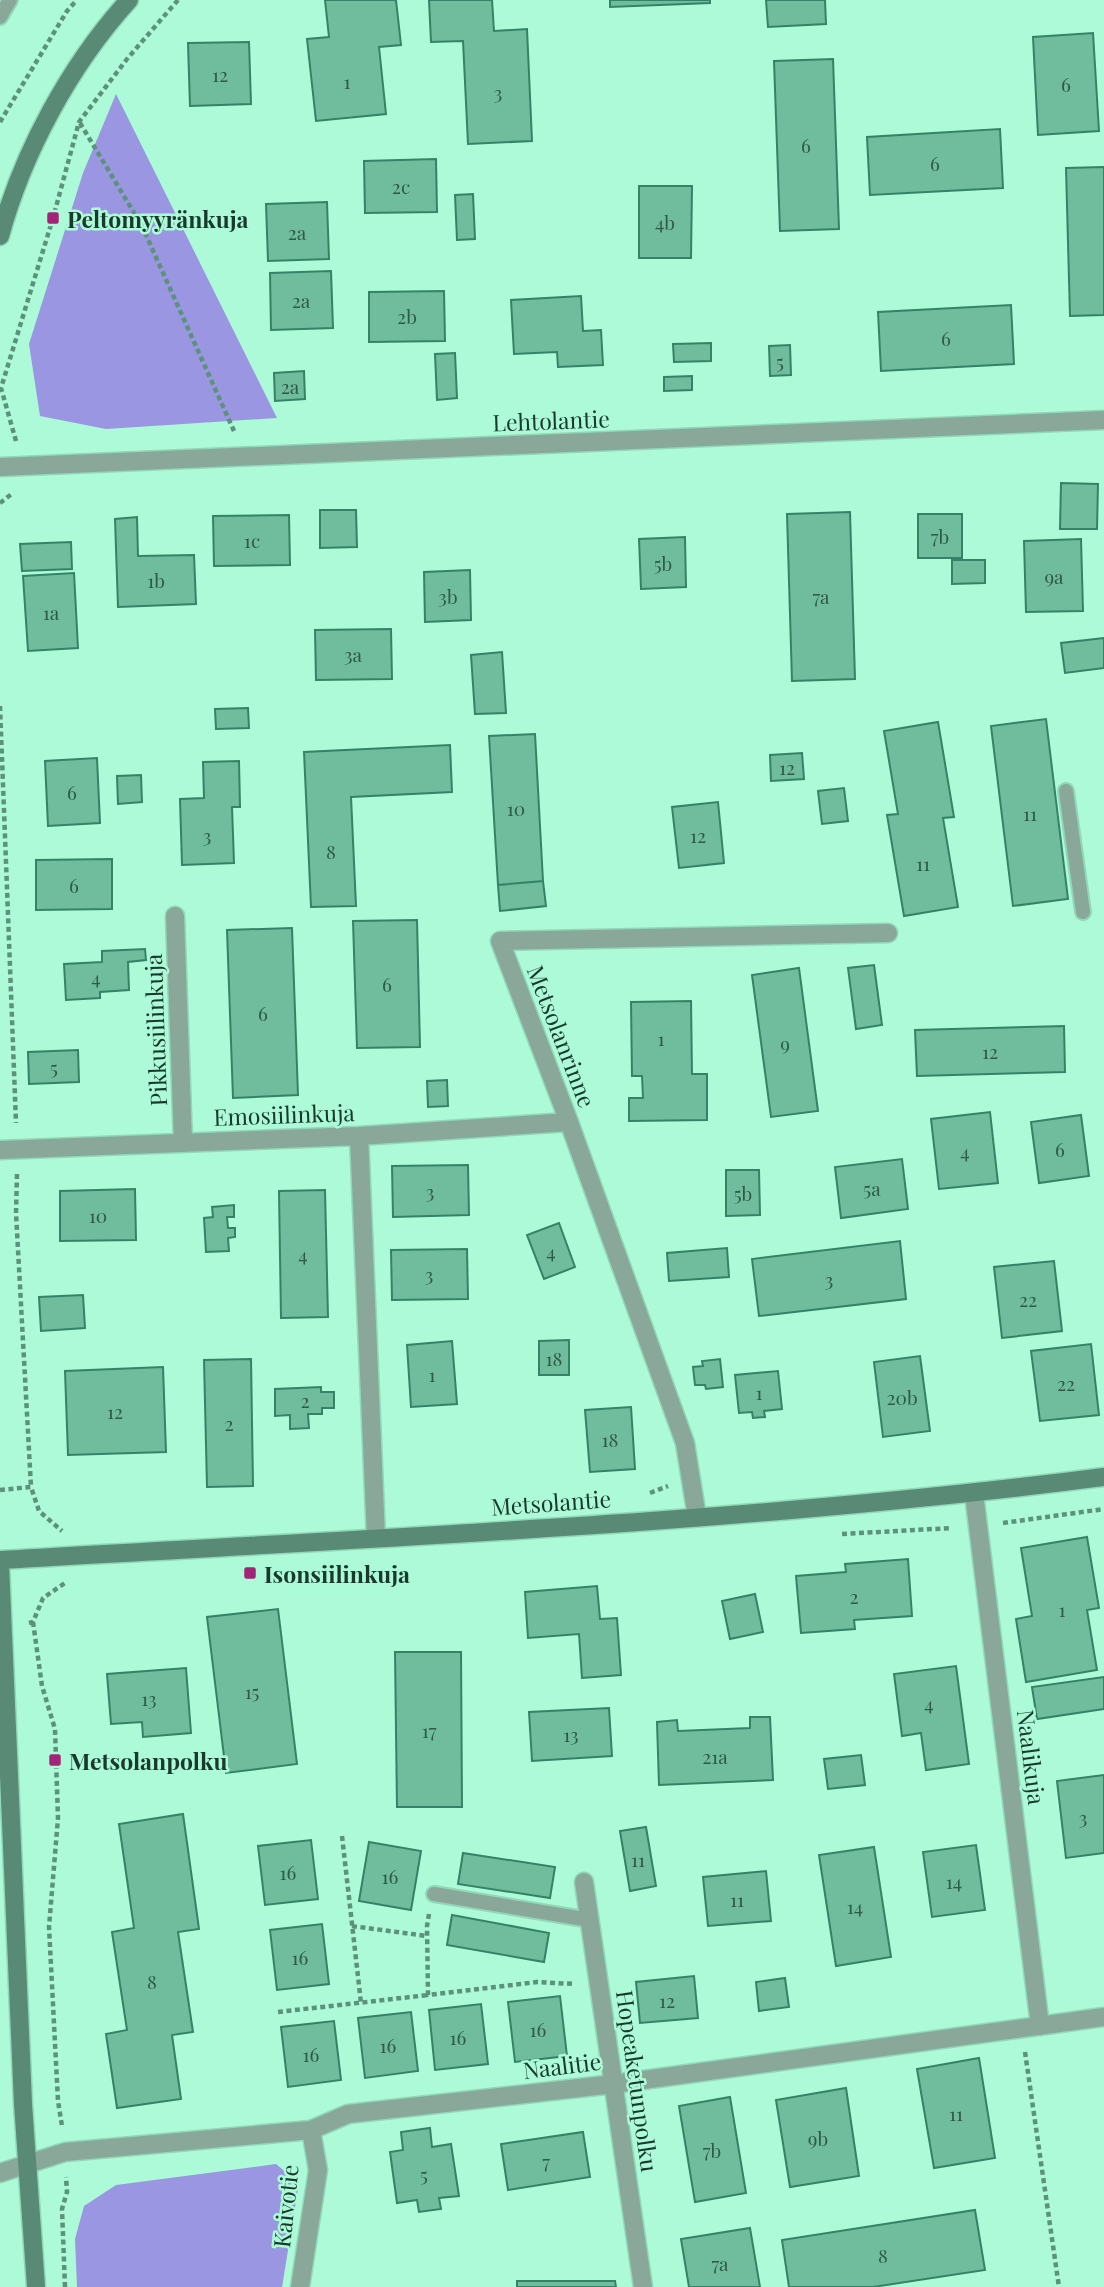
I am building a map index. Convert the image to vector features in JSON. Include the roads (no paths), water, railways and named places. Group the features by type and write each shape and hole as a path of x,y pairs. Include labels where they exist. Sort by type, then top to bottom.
{"street":[{"path":"1,231 34,144 65,82 129,0"},
{"name":"Lehtolantie","path":"8,467 1104,420"},
{"name":"Pikkusiilinkuja","path":"175,916 183,1142"},
{"name":"Metsolanrinne","path":"696,1517 685,1443 569,1122 500,941 888,933"},
{"name":"Emosiilinkuja","path":"9,1150 359,1136 569,1122"},
{"path":"359,1136 376,1538"},
{"name":"Metsolantie","path":"0,1562 696,1517 974,1494 1104,1477"},
{"name":"Naalikuja","path":"974,1494 1040,2026"},
{"path":"0,1562 23,2104 36,2287"},
{"name":"Hopeaketunpolku","path":"584,1882 643,2287"},
{"name":"Naalitie","path":"0,2173 65,2152 311,2130 348,2114 614,2084 1104,2017"},
{"name":"Kaivotie","path":"300,2287 318,2170 311,2130"}],"lane":[{"path":"0,17 10,0"},
{"path":"1066,791 1083,912"},
{"path":"434,1894 590,1920"}],"place":[{"name":"Peltomyyränkuja","path":"53,218"},
{"name":"Isonsiilinkuja","path":"250,1573"},
{"name":"Metsolanpolku","path":"55,1760"}]}
